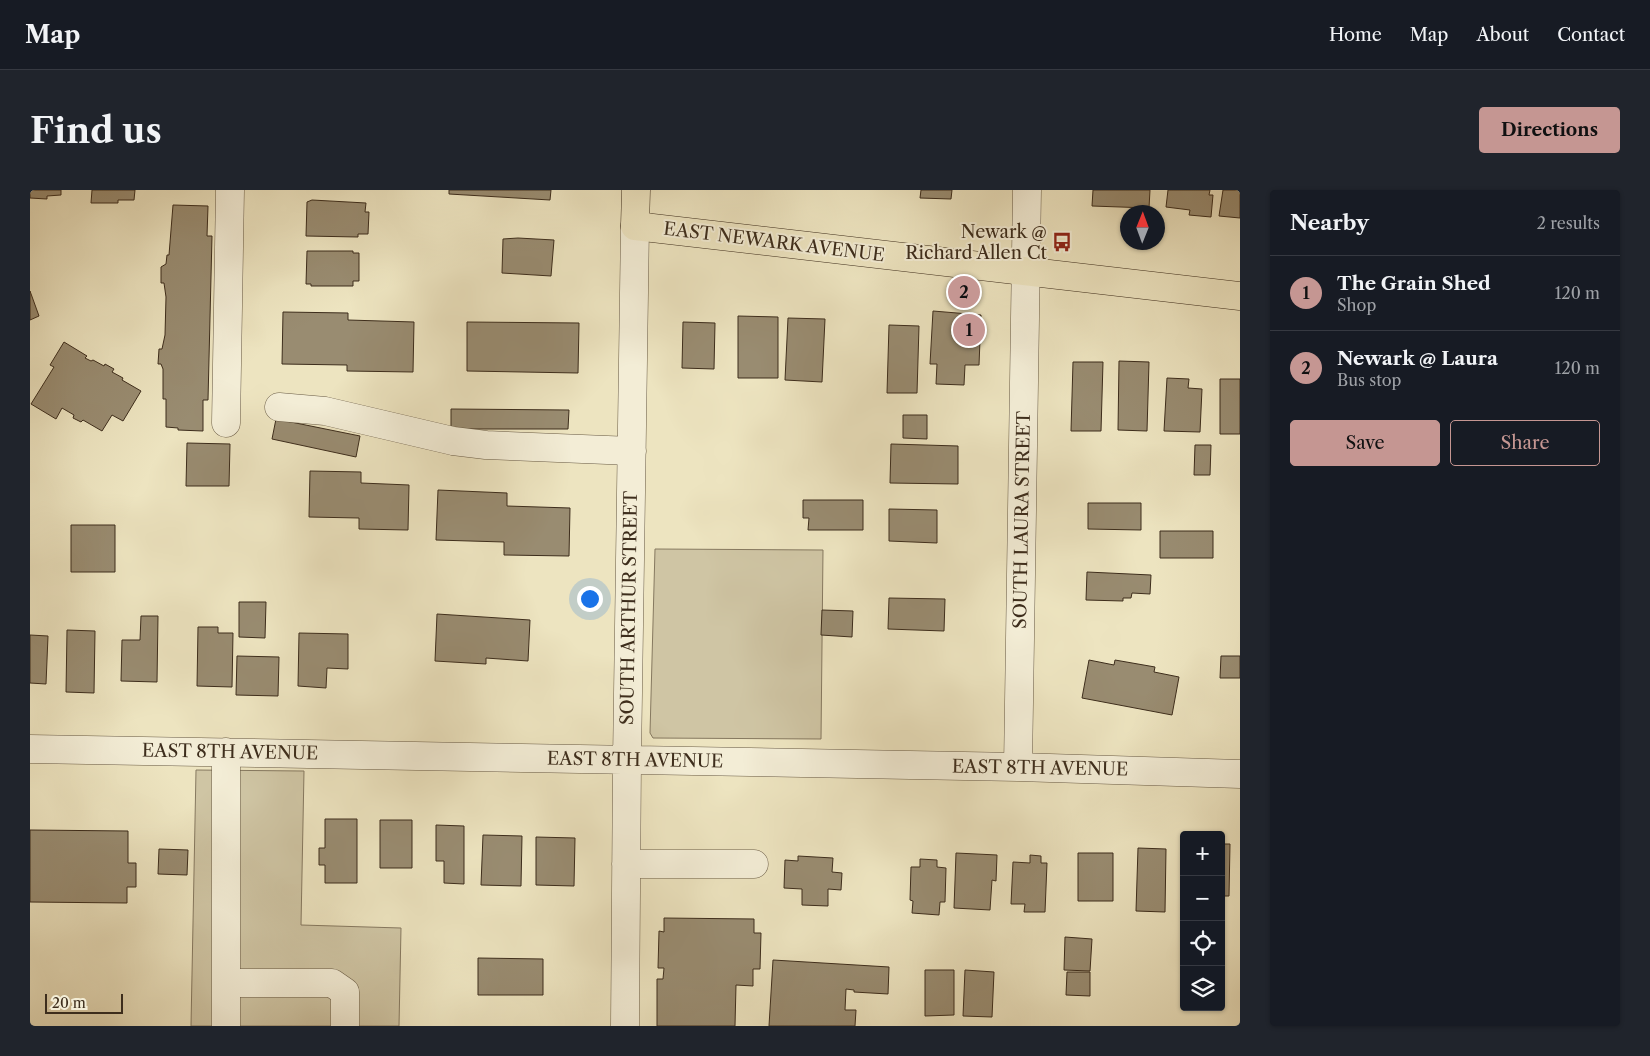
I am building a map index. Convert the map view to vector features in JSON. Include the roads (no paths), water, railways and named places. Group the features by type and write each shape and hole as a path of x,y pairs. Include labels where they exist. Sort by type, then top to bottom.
{"main road":[{"name":"SOUTH ARTHUR STREET","path":"635,226 636,190"},
{"name":"EAST NEWARK AVENUE","path":"635,226 1240,296"}],"street":[{"path":"226,423 230,190"},
{"name":"SOUTH LAURA STREET","path":"1018,767 1027,190"},
{"name":"SOUTH ARTHUR STREET","path":"625,1026 626,760 635,226"},
{"path":"279,406 325,411 453,441 486,446 632,451"},
{"name":"EAST 8TH AVENUE","path":"30,749 1018,767 1240,774"},
{"path":"226,752 226,1026"},
{"path":"626,864 754,864"},
{"path":"227,983 332,983 345,992 345,1026"}],"place":[{"name":"Newark @ Richard Allen Ct","path":"1062,242"},
{"name":"Newark @ Laura","path":"964,292"},
{"name":"The Grain Shed","path":"969,330"}]}
